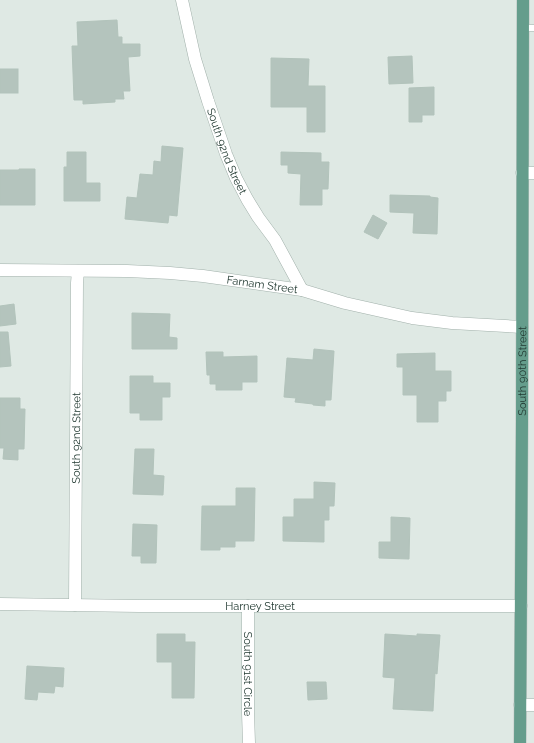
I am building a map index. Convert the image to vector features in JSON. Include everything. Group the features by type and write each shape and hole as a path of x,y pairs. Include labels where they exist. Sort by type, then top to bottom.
{"main road":[{"name":"South 90th Street","path":"520,743 522,327 528,173 528,28 523,0"}],"street":[{"name":"South 92nd Street","path":"182,0 195,59 226,154 247,199 275,240 302,290"},
{"name":"Farnam Street","path":"0,270 126,271 203,276 302,290 345,303 412,318 452,323 522,327"},
{"name":"South 92nd Street","path":"75,605 78,271"},
{"name":"Harney Street","path":"0,604 521,606"},
{"name":"South 91st Circle","path":"248,606 249,743"},
{"path":"520,705 534,706"}],"building":[{"path":"117,20 118,37 122,37 122,44 140,44 140,56 128,57 130,91 123,91 124,99 115,99 115,102 83,104 83,100 74,100 72,46 78,46 77,22"},
{"path":"412,56 413,83 389,84 388,57"},
{"path":"271,58 309,59 308,86 325,86 325,132 307,132 307,107 271,107"},
{"path":"0,69 18,69 18,93 0,93"},
{"path":"434,87 434,115 422,115 422,122 409,122 409,88"},
{"path":"162,146 183,148 177,216 169,215 168,223 125,219 127,197 137,198 140,174 153,175 154,161 161,162"},
{"path":"67,152 86,152 86,183 100,183 100,201 64,201 64,167 67,167"},
{"path":"281,152 321,153 321,162 329,162 328,189 322,189 322,205 300,205 301,174 288,173 288,165 281,165"},
{"path":"35,169 35,205 0,205 0,170"},
{"path":"390,195 430,196 438,198 437,234 413,233 414,213 390,212"},
{"path":"373,215 387,223 378,239 364,232"},
{"path":"14,304 16,324 0,326 0,306"},
{"path":"132,313 170,314 169,337 177,338 177,349 132,349"},
{"path":"0,332 8,332 11,366 0,367"},
{"path":"314,349 334,351 331,400 325,400 325,406 295,402 296,398 284,397 287,358 313,360"},
{"path":"206,352 223,352 223,357 257,356 257,382 242,382 242,390 216,390 216,384 210,384 210,375 207,375"},
{"path":"435,353 435,371 451,371 451,391 446,391 446,401 438,401 438,422 417,422 417,395 403,395 403,367 397,367 397,354"},
{"path":"130,376 153,376 153,383 170,383 170,397 162,397 162,420 140,420 140,413 130,413"},
{"path":"0,398 20,398 20,409 25,409 24,449 18,449 18,460 3,459 4,448 0,448"},
{"path":"135,449 154,449 153,475 164,476 163,495 133,494"},
{"path":"314,482 335,483 334,506 329,506 329,520 324,520 324,542 283,541 283,517 294,517 294,499 314,499"},
{"path":"236,488 255,488 254,541 235,541 235,547 220,547 220,550 201,550 202,506 236,506"},
{"path":"391,517 410,518 409,559 379,558 379,542 391,542"},
{"path":"133,524 157,525 156,563 141,563 141,556 132,556"},
{"path":"157,634 185,634 185,642 195,642 194,698 172,698 172,662 157,662"},
{"path":"385,634 417,636 417,634 440,635 437,674 435,673 433,711 393,709 395,678 383,677"},
{"path":"27,666 64,668 63,687 55,686 54,693 38,692 37,700 25,699"},
{"path":"307,682 326,682 327,699 308,700"}]}
